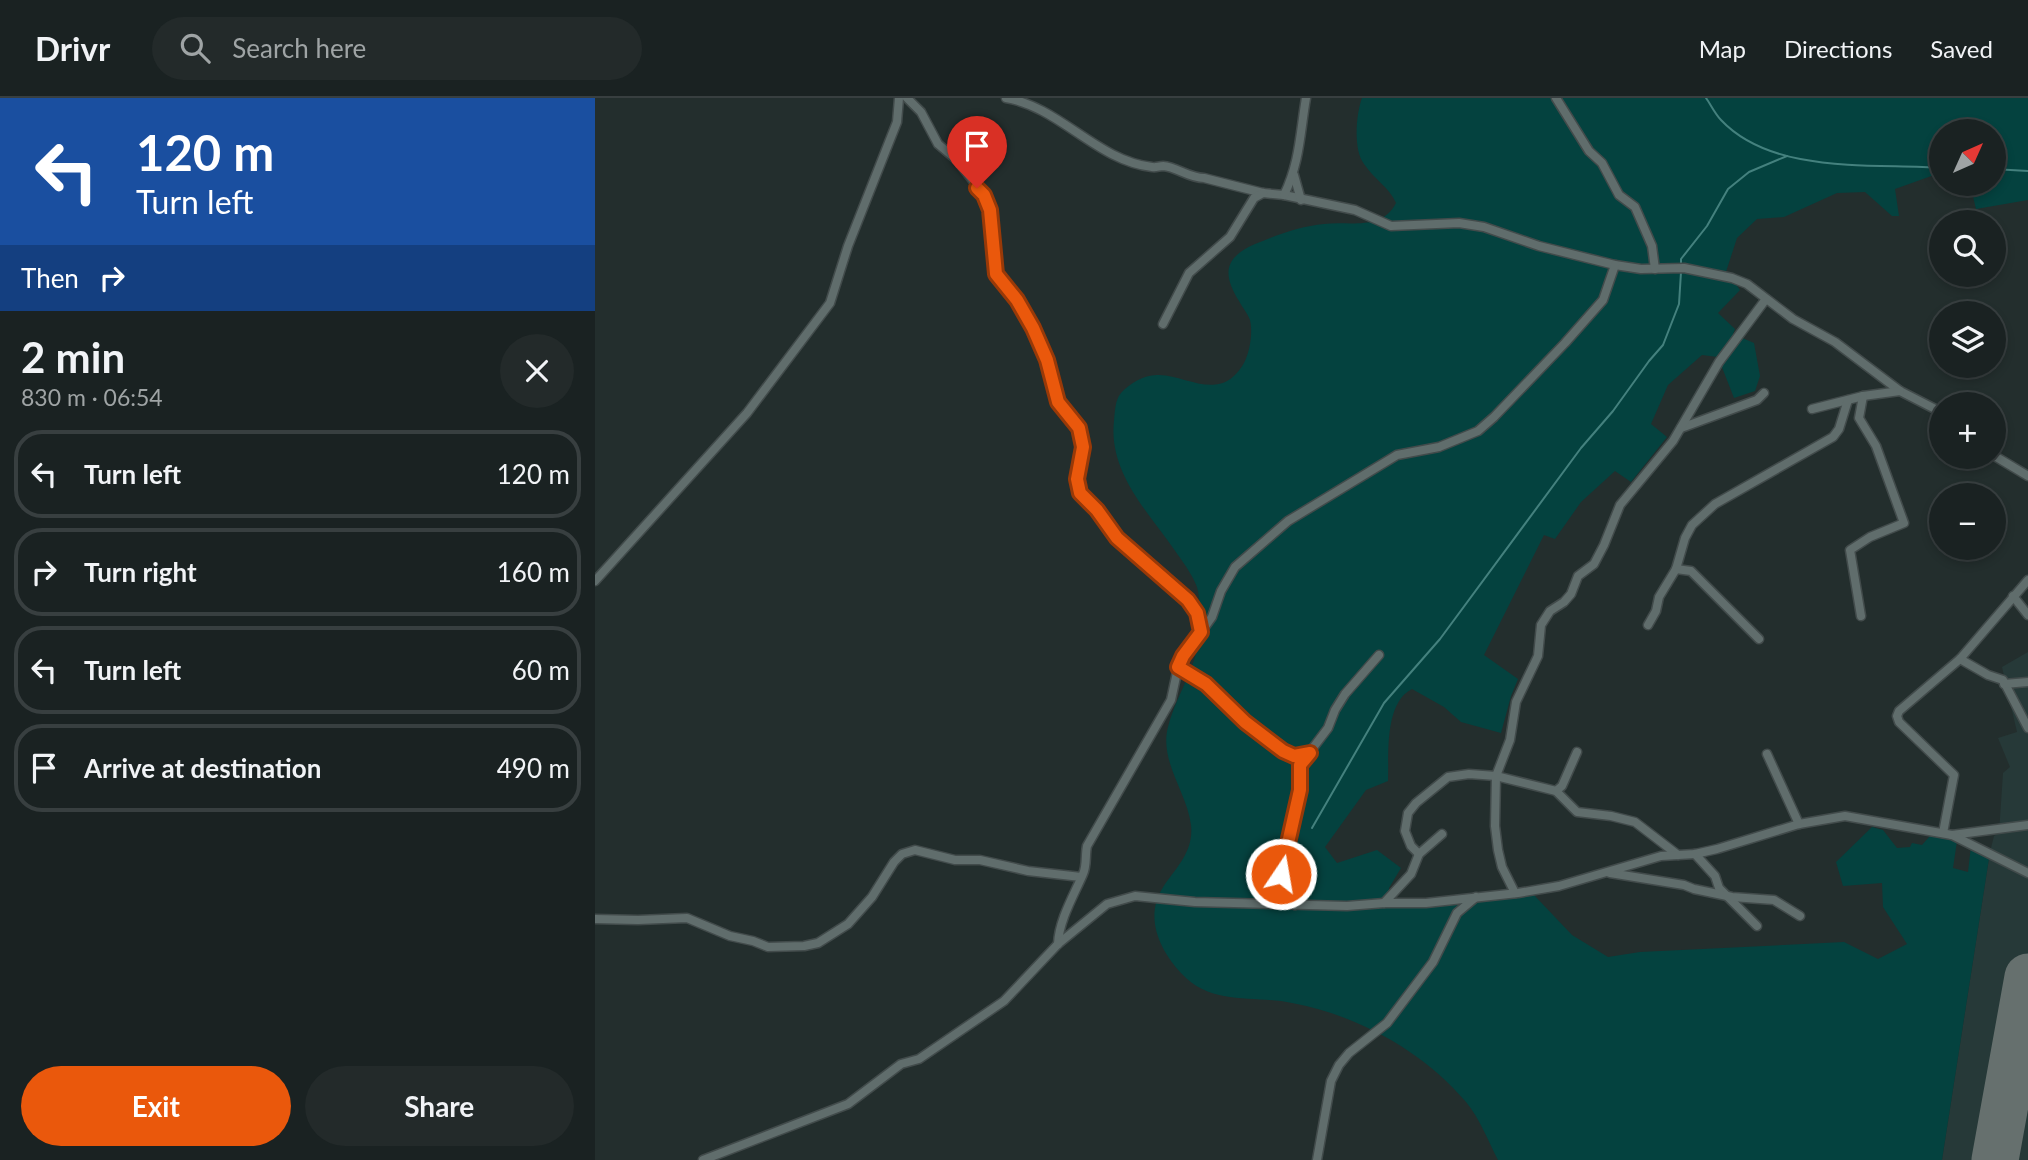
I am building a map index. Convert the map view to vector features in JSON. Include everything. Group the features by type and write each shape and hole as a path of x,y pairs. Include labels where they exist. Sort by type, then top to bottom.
{"street":[{"path":"595,581 747,413 830,303 848,246 897,122 899,98"},
{"path":"907,98 921,113 938,144 957,160 987,199 993,225 995,271 1017,300 1033,328 1047,360 1058,402 1079,428 1083,447 1077,479 1080,493 1097,510 1117,538 1188,600 1197,613 1201,632"},
{"path":"1006,98 1023,101 1108,153 1154,168 1163,166 1195,178 1356,211 1391,226 1450,222 1483,227 1539,246 1632,269 1684,268 1738,280 1793,319 1835,342 1900,391 1929,406"},
{"path":"1284,195 1294,175 1306,98"},
{"path":"1556,98 1588,151 1602,163 1619,195 1635,207 1653,246 1655,269"},
{"path":"1294,175 1301,200"},
{"path":"1163,324 1189,273 1230,237 1254,198 1263,193"},
{"path":"1058,944 1060,932 1084,873 1087,846 1112,807 1171,699 1183,656 1212,618 1221,590 1235,567 1288,521 1397,455 1439,447 1478,431 1565,344 1603,300 1615,265"},
{"path":"1515,893 1501,867 1498,850 1495,826 1496,776 1510,740 1516,702 1538,656 1539,632 1545,617 1571,594 1581,573 1594,564 1620,505 1652,469 1681,428 1719,362 1766,299"},
{"path":"1812,409 1863,396 1900,391"},
{"path":"1681,428 1757,400 1764,393"},
{"path":"1861,616 1850,550 1870,537 1904,523 1876,446 1859,418 1863,396"},
{"path":"1648,625 1656,611 1659,597 1676,569 1685,538 1692,525 1715,504 1833,437 1839,429 1848,400"},
{"path":"2006,463 2028,476"},
{"path":"1676,569 1691,571 1759,639"},
{"path":"1943,834 1954,775 1899,722 1897,716 1899,711 1960,659 2028,580"},
{"path":"2013,596 2028,615"},
{"path":"1295,905 1281,874 1300,790 1300,765 1328,728 1345,694 1379,655"},
{"path":"1960,659 1988,675 2001,679 2028,728"},
{"path":"1178,667 1206,684 1245,722 1283,751 1294,756 1310,753"},
{"path":"2004,684 2028,682"},
{"path":"1556,791 1562,786 1577,752"},
{"path":"1767,754 1799,824"},
{"path":"1419,854 1411,846 1405,831 1408,813 1448,777 1469,774 1496,776 1556,791 1577,812 1635,822 1678,855"},
{"path":"703,1160 848,1104 901,1064 919,1059 1004,1001 1058,944 1116,896 1295,905 1426,903 1559,887 1661,856 1695,854 1799,824 1845,816 1952,835 2028,825"},
{"path":"1384,903 1411,874 1419,854 1443,834"},
{"path":"1952,835 2028,873"},
{"path":"595,919 687,918 730,936 768,947 791,948 813,945 843,929 872,897 898,857 915,850 955,860 980,860 1027,871 1081,877"},
{"path":"1695,854 1713,874 1718,887 1757,926"},
{"path":"1607,872 1684,885 1728,897 1775,900 1800,916"},
{"path":"1317,1160 1331,1081 1339,1065 1349,1053 1387,1023 1433,962 1457,913 1476,897"}],"shaded area":[{"path":"1362,98 2028,98 2028,200 1976,209 1973,196 2006,196 2006,119 1929,119 1929,177 1895,189 1899,216 1892,216 1865,192 1837,193 1784,217 1757,219 1737,238 1724,278 1735,283 1740,290 1718,313 1735,329 1733,334 1754,343 1760,376 1755,391 1734,398 1718,357 1702,355 1668,385 1651,424 1667,437 1631,482 1615,471 1581,502 1555,539 1544,535 1484,655 1518,679 1501,733 1461,722 1444,707 1412,689 1403,696 1392,717 1388,781 1366,790 1325,847 1337,863 1377,850 1401,868 1389,888 1388,903 1534,895 1572,935 1608,957 1640,952 1844,942 1878,959 1907,944 1883,907 1882,883 1843,886 1836,862 1872,827 1883,830 1897,848 1910,847 1912,843 1922,845 1930,836 1957,841 1953,868 1968,872 1971,846 1990,852 1942,1160 1498,1160 1480,1123 1466,1102 1409,1051 1341,1016 1292,1003 1234,998 1206,991 1182,974 1167,956 1155,923 1157,900 1187,852 1191,825 1170,764 1166,740 1172,713 1196,652 1200,623 1199,600 1191,575 1124,476 1114,440 1116,402 1129,386 1148,376 1170,376 1215,385 1235,375 1246,358 1251,325 1230,283 1229,268 1244,249 1298,229 1324,224 1365,223 1383,218 1390,212 1396,203 1364,164 1358,150 1358,113"},
{"path":"2028,652 2028,1160 1942,1160 1990,852 1994,836 1999,833 2003,773 2010,767 1998,738 2017,732 2002,667"}],"waterway":[{"path":"1706,98 1721,120 1743,138 1768,150 1825,163 1929,168"},
{"path":"1681,263 1681,259 1707,226 1728,189 1749,172 1787,156"},
{"path":"2006,170 2028,171"},
{"path":"1312,828 1384,703 1440,639 1581,448 1663,345 1679,304 1681,272"}],"runway":[{"path":"1995,1160 2028,977"}],"route":[{"path":"977,188 987,199 990,210 996,274 1017,300 1033,328 1047,360 1058,402 1079,428 1083,447 1077,479 1080,493 1097,510 1117,538 1188,600 1197,613 1201,632 1178,667 1206,684 1245,722 1289,755 1310,753 1300,765 1300,790 1281,874"}]}
